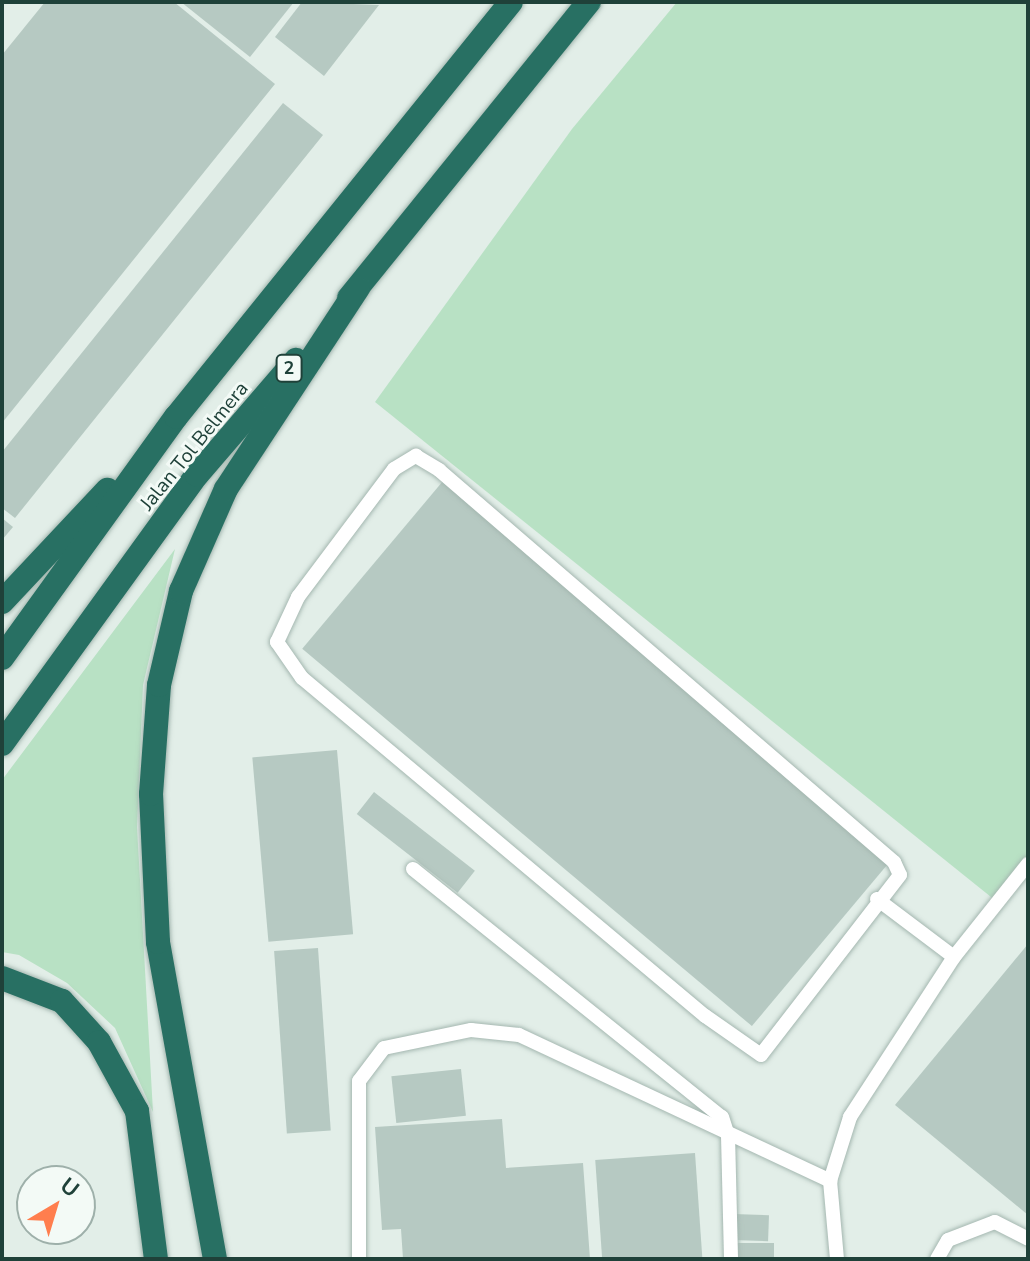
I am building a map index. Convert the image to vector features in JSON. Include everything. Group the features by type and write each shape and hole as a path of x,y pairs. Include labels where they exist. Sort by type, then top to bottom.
{"highway":[{"name":"Jalan Tol Belmera","path":"2,658 176,417 511,2"},
{"name":"Jalan Tol Belmera","path":"2,744 197,475 358,288 589,2"},
{"path":"215,1259 158,942 151,794 159,685 181,591 226,489 358,288"},
{"path":"2,602 176,417"},
{"path":"2,978 62,1001 106,1056 137,1111 156,1259"}],"lane":[{"path":"416,456 886,854 900,875 877,899 761,1055 705,1016 302,678 277,642 298,597 394,469 416,456"},
{"path":"837,1259 830,1181 850,1117 954,957 1028,864"},
{"path":"413,869 722,1117 728,1135 731,1259"},
{"path":"877,899 954,957"},
{"path":"359,1259 359,1081 384,1048 471,1030 519,1035 830,1181"},
{"path":"937,1259 948,1240 995,1222 1028,1239"}],"green space":[{"path":"677,2 1028,2 1028,857 996,901 375,402 572,129"},
{"path":"175,549 143,685 137,827 153,1112 115,1028 67,983 19,955 2,952 2,780"}],"building":[{"path":"45,2 174,2 275,84 2,423 2,55"},
{"path":"181,2 294,2 250,57"},
{"path":"302,2 379,5 324,76 275,37"},
{"path":"283,103 323,135 15,518 2,508 2,452"},
{"path":"443,481 893,858 752,1026 302,649"},
{"path":"2,518 13,527 2,540"},
{"path":"337,750 353,934 268,942 252,757"},
{"path":"374,792 475,871 458,893 357,814"},
{"path":"1028,944 1028,1215 895,1105"},
{"path":"318,948 331,1131 287,1134 274,951"},
{"path":"461,1069 466,1116 396,1123 391,1076"},
{"path":"502,1119 506,1168 583,1163 590,1259 403,1259 401,1229 382,1230 375,1127"},
{"path":"695,1153 702,1259 602,1259 595,1160"},
{"path":"733,1214 769,1215 768,1241 732,1240"},
{"path":"735,1243 774,1243 774,1259 735,1259"}]}
